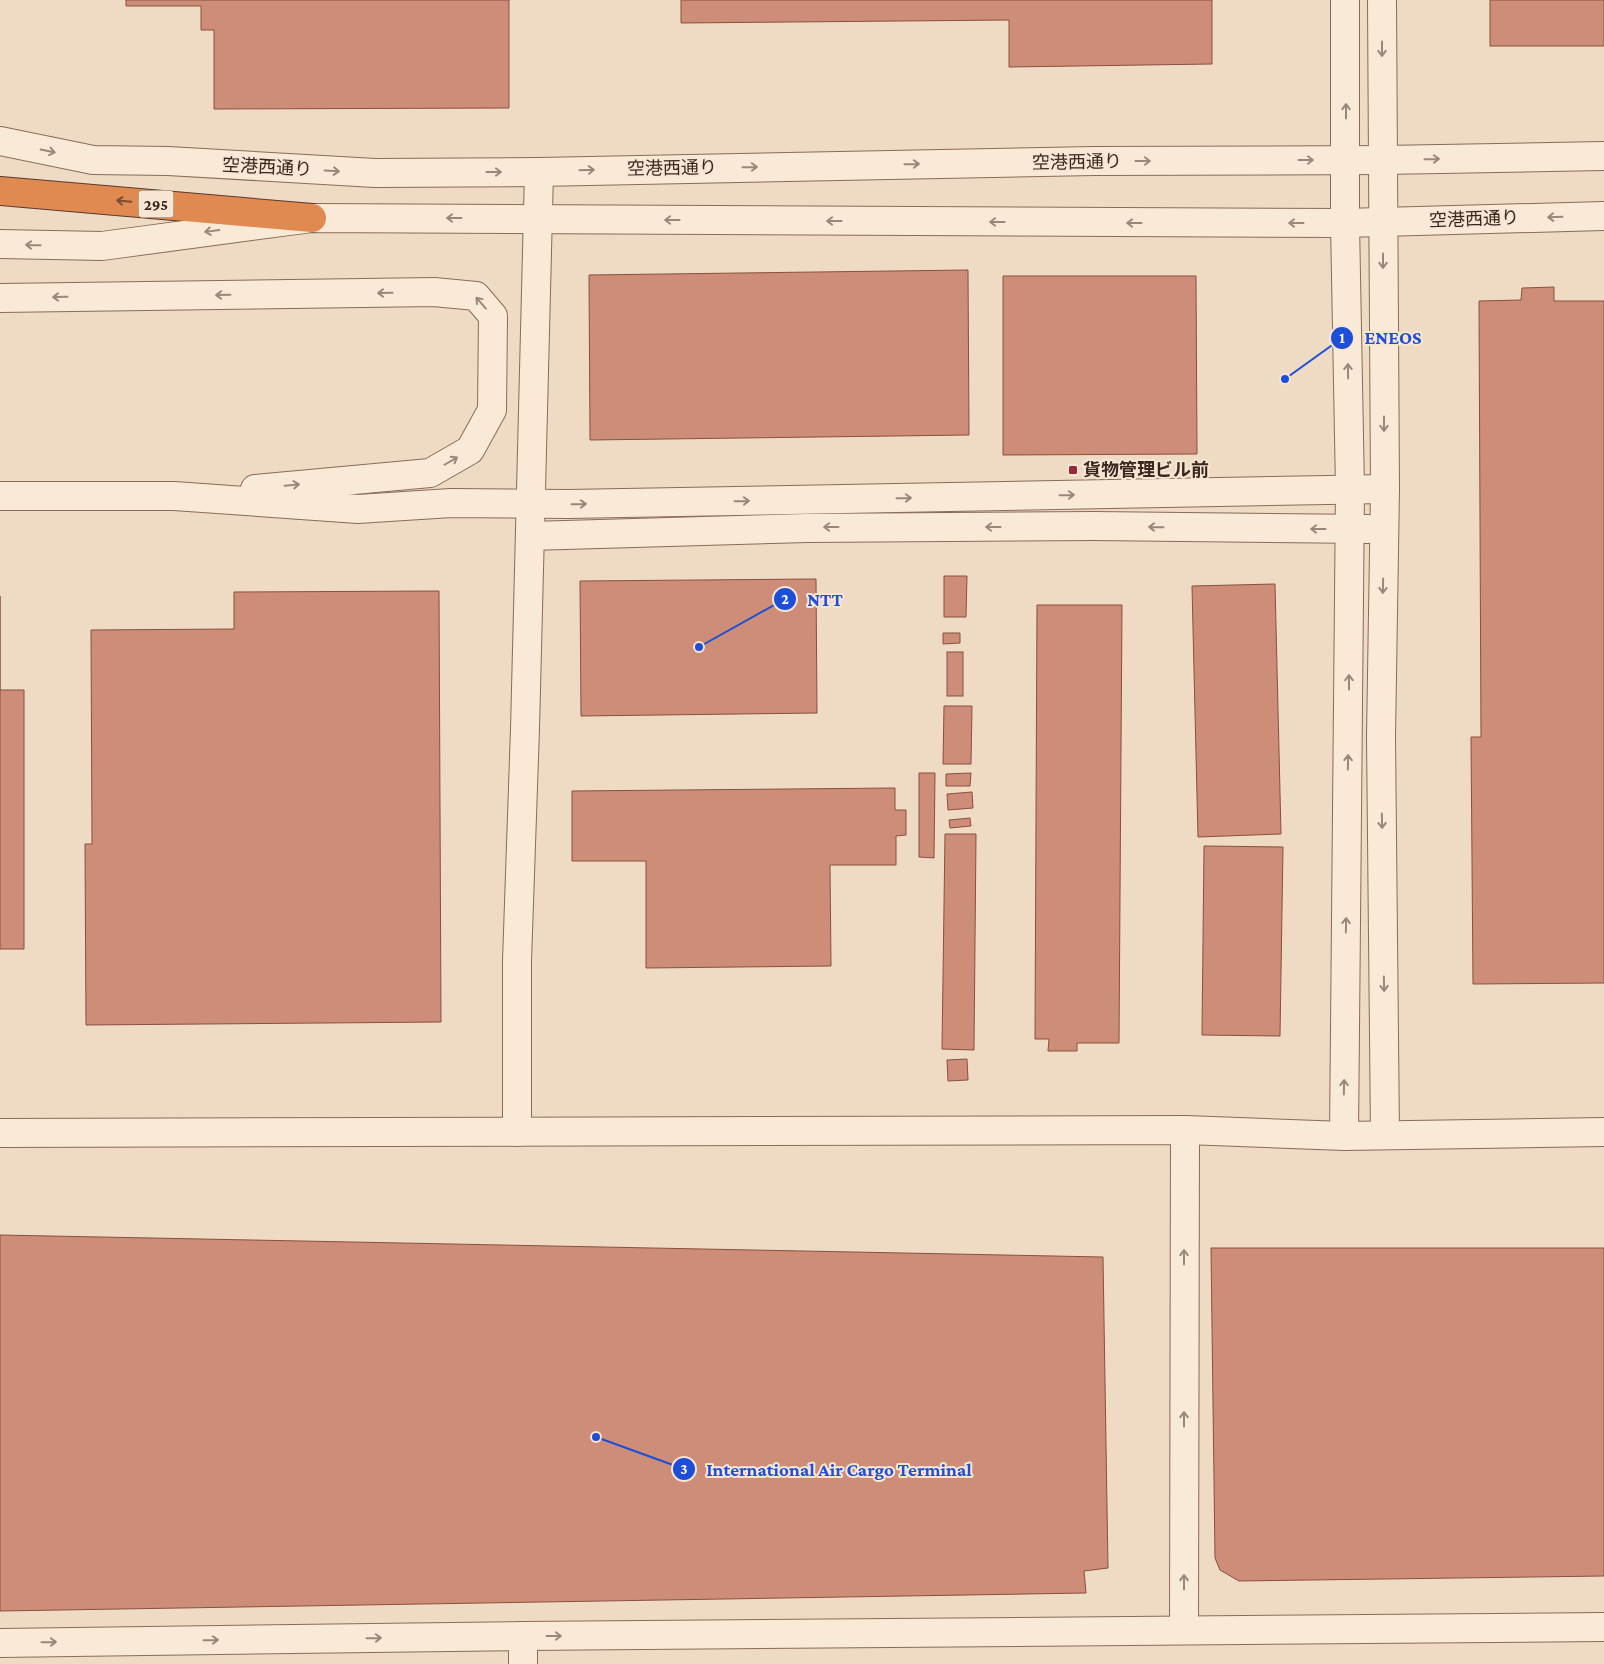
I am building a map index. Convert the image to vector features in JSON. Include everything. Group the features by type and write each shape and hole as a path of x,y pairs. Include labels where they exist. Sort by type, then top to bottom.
{"highway":[{"name":"295","path":"0,190 312,218"}],"street":[{"path":"1344,1136 1350,529 1345,223 1345,0"},
{"path":"1382,0 1385,489 1381,737 1385,1135"},
{"name":"空港西通り","path":"0,141 93,160 168,161 374,173 539,172 1094,161 1383,160 1604,156"},
{"path":"517,1132 518,961 539,172"},
{"name":"空港西通り","path":"0,244 102,246 312,218 1345,223 1604,216"},
{"path":"0,298 434,292 476,296 493,316 492,410 470,450 430,473 174,496"},
{"path":"0,496 174,496 358,509 451,503 530,504 1385,489"},
{"path":"530,536 808,528 1094,526 1384,530"},
{"path":"1184,1630 1185,1130"},
{"path":"0,1133 1185,1130 1344,1136 1604,1132"},
{"path":"0,1643 523,1636 1604,1627"},
{"path":"523,1636 523,1664"}],"building":[{"path":"126,0 509,0 509,108 214,109 214,30 201,30 201,6 126,6"},
{"path":"681,0 1212,0 1212,64 1009,67 1009,20 681,23"},
{"path":"1490,0 1604,0 1604,46 1490,46"},
{"path":"968,270 969,435 590,440 589,275"},
{"path":"1003,276 1196,276 1197,454 1003,455"},
{"path":"1554,287 1554,301 1604,301 1604,983 1473,984 1471,737 1481,737 1479,301 1521,300 1522,288"},
{"path":"944,576 967,576 966,617 944,617"},
{"path":"816,579 817,713 581,716 580,581"},
{"path":"1275,584 1281,834 1198,837 1192,586"},
{"path":"439,591 441,1022 86,1025 85,844 92,844 91,630 234,629 234,592"},
{"path":"1037,605 1122,605 1119,1043 1077,1043 1077,1051 1048,1051 1049,1039 1035,1039"},
{"path":"943,633 960,633 960,643 943,644"},
{"path":"947,652 963,652 963,696 947,696"},
{"path":"0,690 24,690 24,949 0,949"},
{"path":"944,706 972,706 971,764 943,764"},
{"path":"919,773 935,773 934,858 919,857"},
{"path":"971,773 970,786 946,786 946,774"},
{"path":"895,788 895,810 906,810 906,835 896,836 896,865 830,865 831,966 646,968 646,861 572,861 572,791"},
{"path":"972,792 973,808 948,810 947,794"},
{"path":"970,818 971,826 950,828 949,820"},
{"path":"945,834 976,834 974,1050 942,1049"},
{"path":"1204,846 1283,847 1280,1036 1202,1035"},
{"path":"967,1059 968,1080 948,1081 947,1060"},
{"path":"0,1235 1103,1257 1108,1568 1084,1571 1086,1593 0,1611"},
{"path":"1211,1248 1604,1248 1604,1576 1239,1581 1220,1570 1215,1558"}],"place":[{"name":"ENEOS","path":"1285,379"},
{"name":"貨物管理ビル前","path":"1073,470"},
{"name":"NTT","path":"699,647"},
{"name":"International Air Cargo Terminal","path":"596,1437"}]}
